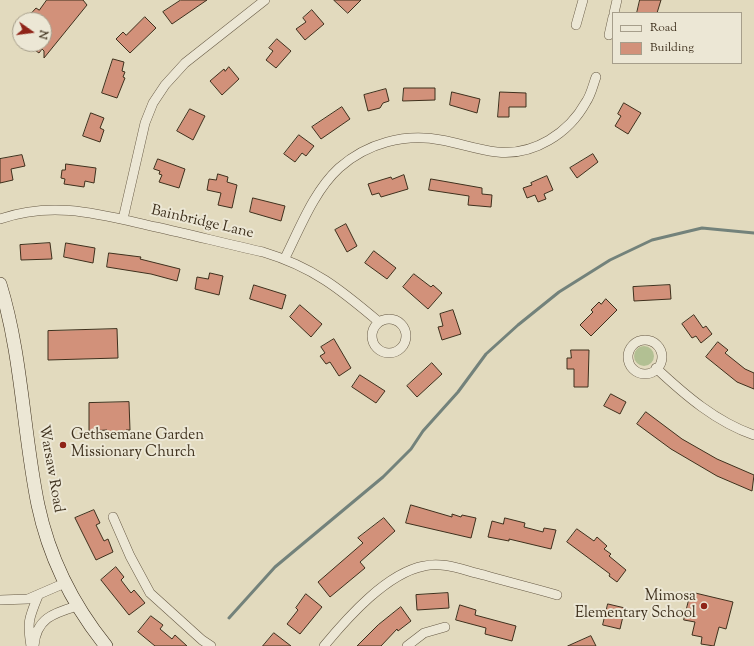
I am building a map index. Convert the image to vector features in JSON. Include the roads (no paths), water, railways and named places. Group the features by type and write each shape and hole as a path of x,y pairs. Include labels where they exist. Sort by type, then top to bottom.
{"street":[{"path":"123,219 146,123 154,103 165,85 185,63 265,0"},
{"path":"576,25 582,0"},
{"path":"614,12 617,0"},
{"path":"609,35 612,22"},
{"path":"285,258 323,186 339,168 360,153 386,142 416,138 439,140 497,152 514,152 533,148 555,137 573,122 587,102 596,77"},
{"name":"Bainbridge Lane","path":"0,219 27,211 63,209 80,210 285,258 309,269 332,283 379,322"},
{"name":"Warsaw Road","path":"0,284 12,333 38,505 49,545 65,583 77,606 106,646"},
{"path":"656,368 697,403 720,418 754,435"},
{"path":"112,517 130,556 150,593 211,646"},
{"path":"324,646 347,618 392,580 405,571 426,565 445,565 557,595"},
{"path":"0,600 15,601 38,596 65,583"},
{"path":"33,646 28,625 29,616 38,596"},
{"path":"33,646 38,629 44,621 53,614 77,606"},
{"path":"408,646 424,633 445,628"}],"waterway":[{"path":"229,618 275,567 383,477 411,449 423,431 458,392 486,354 518,325 559,292 610,260 652,240 702,228 754,233"}],"place":[{"name":"Gethsemane Garden Missionary Church","path":"63,445"},
{"name":"Mimosa Elementary School","path":"704,606"}]}
